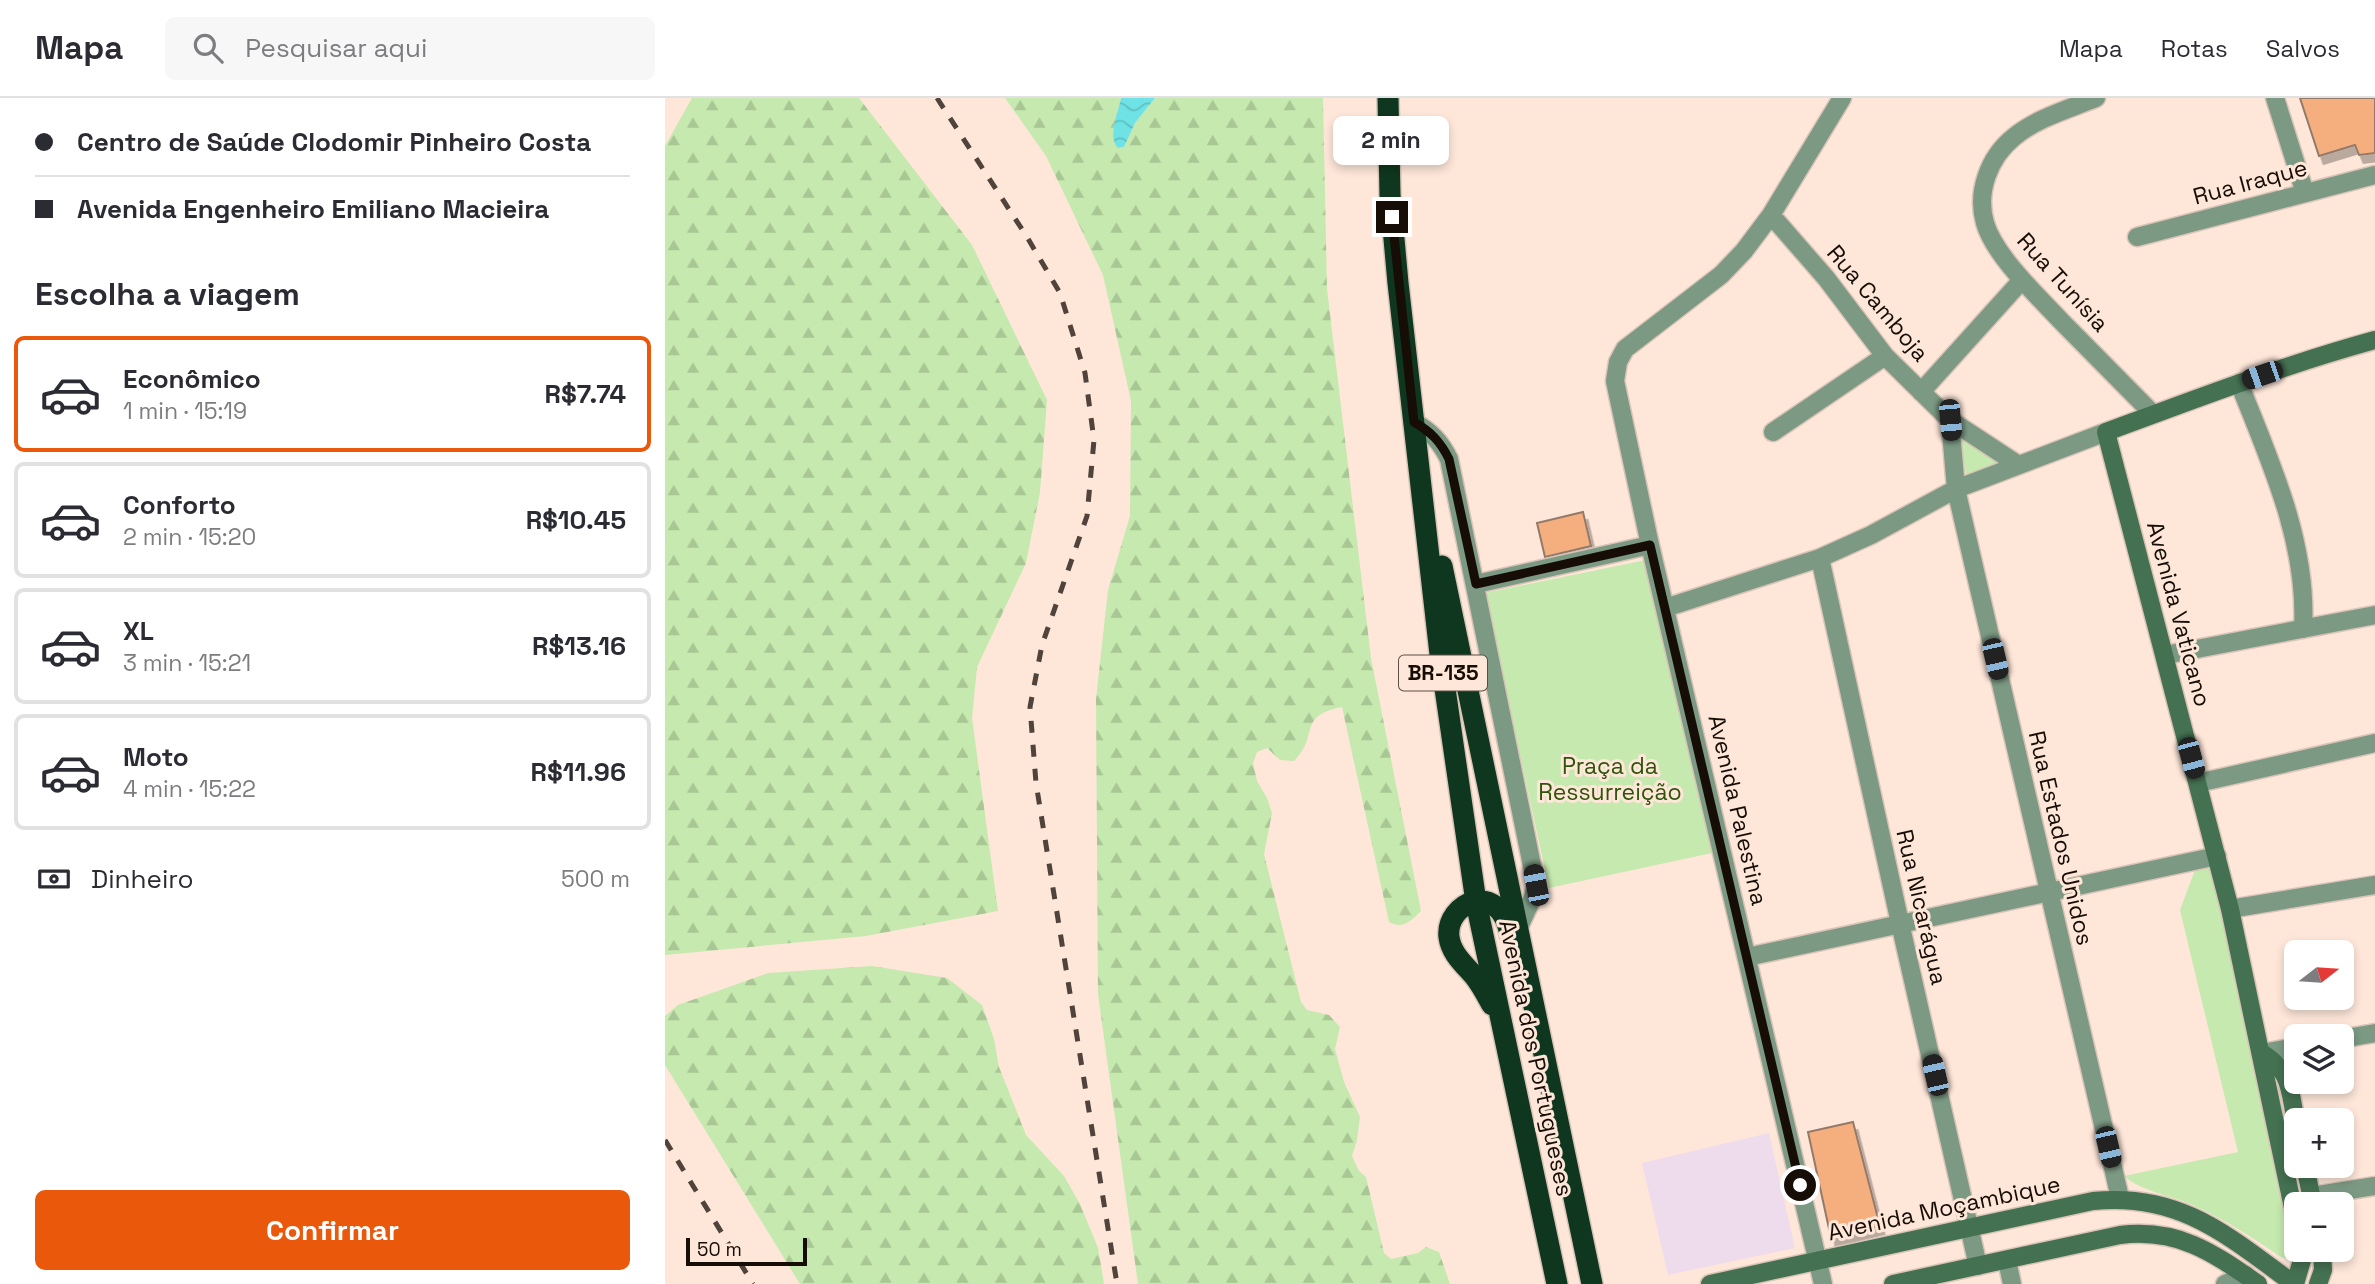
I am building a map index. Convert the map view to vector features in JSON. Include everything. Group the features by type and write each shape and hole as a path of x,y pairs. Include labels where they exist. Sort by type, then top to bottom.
{"highway":[{"name":"BR-135","path":"1388,98 1390,195 1417,444"},
{"name":"Avenida dos Portugueses","path":"1417,444 1440,654 1476,902 1557,1284"},
{"name":"Avenida dos Portugueses","path":"1417,444 1543,1050 1596,1280"},
{"path":"1503,1027 1482,986 1457,956 1449,937 1452,919 1464,907 1476,902 1491,902 1503,911 1508,920 1524,1001 1543,1050"}],"street":[{"name":"Rua Tunísia","path":"2096,98 2025,129 2012,138 1987,172 1982,194 1985,223 1996,246 2022,280 2153,414"},
{"path":"2274,98 2305,193"},
{"path":"1771,215 1834,100"},
{"name":"Rua Iraque","path":"2137,237 2375,174"},
{"name":"Avenida Palestina","path":"1771,215 1744,251 1721,275 1625,349 1618,362 1615,381 1650,545 1823,1284"},
{"name":"Rua Camboja","path":"1771,215 1826,278 1885,356 1950,420 2017,464"},
{"path":"1921,392 2022,280"},
{"path":"1665,608 1820,558 1871,535 1956,489 2017,464 2239,383 2375,340"},
{"path":"1773,432 1885,356"},
{"path":"2239,383 2273,471 2294,536 2302,584 2303,629"},
{"path":"1950,420 1956,489"},
{"path":"1414,422 1432,433 1449,459 1476,584 1536,885 1518,929"},
{"name":"Avenida Vaticano","path":"2106,432 2231,909 2290,1192"},
{"name":"Rua Estados Unidos","path":"1956,489 2120,1198"},
{"path":"1476,584 1650,545"},
{"name":"Rua Nicarágua","path":"1820,558 1978,1266"},
{"path":"2165,655 2375,615"},
{"path":"2198,783 2375,743"},
{"path":"1747,957 2217,856"},
{"path":"2231,909 2375,885"},
{"path":"2354,1036 2375,1032"},
{"path":"2262,1053 2284,1049"},
{"path":"2262,1053 2277,1062 2283,1070 2293,1108"},
{"path":"2348,1192 2375,1186"},
{"name":"Avenida Moçambique","path":"1710,1284 2093,1200 2120,1198 2163,1206 2207,1224 2294,1284"},
{"path":"1893,1284 2140,1232 2189,1241 2211,1252 2252,1280"},
{"path":"2007,1259 2012,1284"},
{"path":"2294,1284 2301,1262"},
{"path":"2318,1284 2323,1262"},
{"path":"2225,1284 2252,1280"}],"shaded area":[{"path":"1769,1133 1795,1248 1668,1275 1642,1163"}],"green space":[{"path":"692,98 859,98 972,245 1047,400 1040,492 1026,563 977,667 972,718 998,911 866,936 665,955 665,146"},
{"path":"1005,98 1121,98 1114,131 1119,148 1124,147 1135,123 1155,98 1323,98 1327,289 1371,658 1421,911 1411,921 1403,924 1389,922 1342,707 1328,711 1313,721 1302,752 1294,761 1280,760 1267,748 1257,752 1253,763 1257,781 1272,813 1264,854 1301,1002 1307,1010 1329,1015 1340,1027 1335,1049 1344,1082 1360,1117 1352,1156 1359,1171 1366,1177 1384,1253 1391,1259 1418,1253 1426,1247 1439,1252 1450,1284 1138,1284 1098,994 1096,699 1108,590 1130,516 1131,401 1103,275 1046,156"},
{"path":"1960,437 2005,466 1967,481"},
{"name":"Praça da Ressurreição","path":"1646,560 1712,853 1549,888 1485,593"},
{"path":"2211,868 2220,884 2284,1196 2284,1258 2206,1211 2141,1186 2124,1176 2238,1152 2180,910 2195,870"},
{"path":"872,966 947,978 982,1005 994,1039 999,1067 1026,1135 1064,1176 1080,1204 1098,1248 1104,1284 800,1284 665,1065 665,1016 678,1005 768,973"},
{"path":"2274,1076 2283,1081 2288,1108 2284,1108 2284,1125"},
{"path":"2295,1178 2302,1178 2305,1192 2298,1192"}],"water":[{"path":"1121,98 1155,98 1135,123 1124,147 1118,148 1113,131"}],"building":[{"path":"2300,98 2375,98 2375,153 2359,155 2355,145 2319,156"},
{"path":"1583,512 1591,546 1545,557 1537,523"},
{"path":"1853,1122 1880,1226 1831,1238 1808,1132"}],"railway":[{"path":"937,98 1060,293 1085,373 1094,440 1087,516 1042,645 1030,707 1036,783 1117,1284"},
{"path":"665,1140 753,1284"}],"route":[{"path":"1392,217 1414,422 1432,433 1449,459 1476,584 1650,545 1800,1185"}]}
